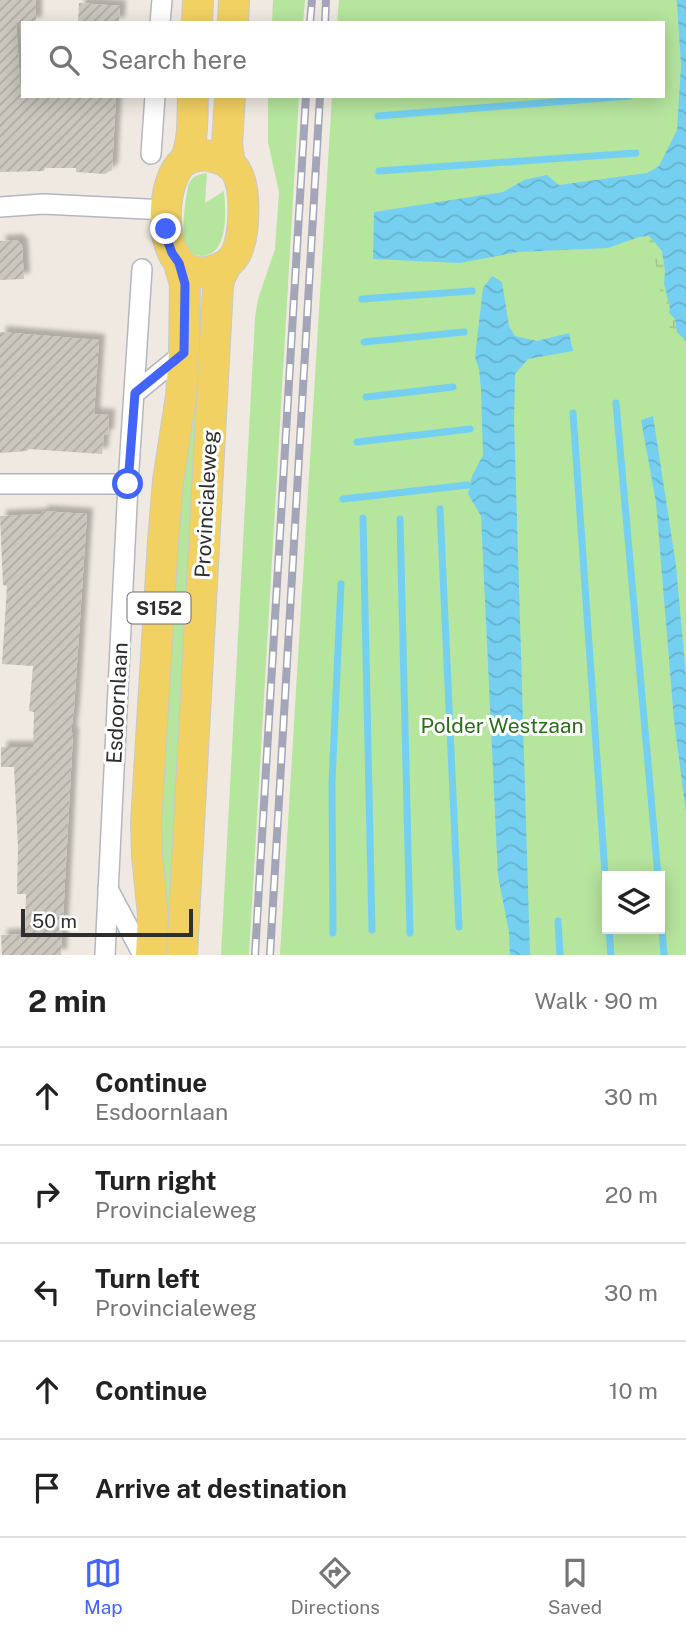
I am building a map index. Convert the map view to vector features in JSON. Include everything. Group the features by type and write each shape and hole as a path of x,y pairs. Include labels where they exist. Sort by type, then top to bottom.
{"main road":[{"path":"197,21 198,0"},
{"path":"233,21 234,0"},
{"name":"S152","path":"179,263 168,242 167,210 170,184 189,152 193,98"},
{"name":"S152","path":"226,265 235,256 240,240 243,201 241,181 230,164 227,144 230,98"},
{"path":"185,160 204,155 230,164"},
{"path":"179,263 187,269 199,272 226,265"},
{"name":"Provincialeweg","path":"151,955 153,915 147,856 147,809 163,541 184,353 185,284 179,263"},
{"name":"Provincialeweg","path":"182,955 218,286 226,265"}],"street":[{"path":"160,21 162,0"},
{"path":"151,154 155,98"},
{"path":"0,207 43,204 167,210"},
{"name":"Esdoornlaan","path":"105,955 128,484 142,269"},
{"path":"135,393 184,353"},
{"path":"0,484 128,484"},
{"path":"108,888 143,955"}],"green space":[{"path":"273,0 305,0 303,21 272,21"},
{"name":"Polder Westzaan","path":"339,0 686,0 686,955 280,955 332,98 665,98 665,21 337,21"},
{"path":"268,98 299,98 249,955 221,955 255,318 258,299 275,249 279,192 268,142"},
{"path":"207,173 205,203 224,191 225,220 217,248 211,254 200,256 191,251 185,242 185,210 189,183 196,176"},
{"path":"649,236 662,251 664,284 677,332 686,341 686,349 669,326 655,258 639,237"},
{"path":"192,308 207,309 173,955 158,955 152,827"}],"water":[{"path":"676,0 686,0 686,341 677,332 675,319 669,313 662,251 649,236 608,248 518,252 460,263 373,259 374,212 503,192 524,180 547,175 559,185 647,173 659,166 677,130 681,66"},
{"path":"492,276 502,282 509,326 515,336 537,341 569,333 573,351 528,359 515,374 514,420 530,955 510,955 509,932 498,876 481,516 468,494 472,476 483,455 481,390 475,357 483,288"},
{"path":"653,416 676,565 686,677 686,813 674,720 656,502 641,420"}],"building":[{"path":"0,0 36,0 36,21 16,23 21,98 116,98 112,170 105,174 76,172 76,168 0,172"},
{"path":"79,3 120,6 119,21 78,21"},
{"path":"17,240 22,245 24,279 0,280 0,241"},
{"path":"0,332 99,340 94,414 109,415 108,435 104,435 102,454 29,449 0,453"},
{"path":"42,511 87,514 71,732 61,955 2,955 1,935 25,934 26,894 17,894 18,847 14,767 1,767 1,747 33,747 34,712 29,711 33,666 2,664 7,586 3,585 0,516 42,514"}],"waterway":[{"path":"378,116 604,98"},
{"path":"379,171 636,153"},
{"path":"362,299 472,291"},
{"path":"364,342 464,332"},
{"path":"366,397 453,387"},
{"path":"616,403 658,871"},
{"path":"573,413 605,871"},
{"path":"357,442 470,429"},
{"path":"343,499 468,485"},
{"path":"440,509 459,927"},
{"path":"363,518 372,930"},
{"path":"400,519 410,933"},
{"path":"333,933 332,782 341,584"},
{"path":"558,921 560,955"},
{"path":"609,934 611,955"},
{"path":"662,934 664,955"}],"railway":[{"path":"310,21 312,0"},
{"path":"325,21 326,0"},
{"path":"255,955 306,98"},
{"path":"270,955 320,98"}],"route":[{"path":"128,484 135,393 184,353 185,284 179,263 168,242 166,229"}]}
